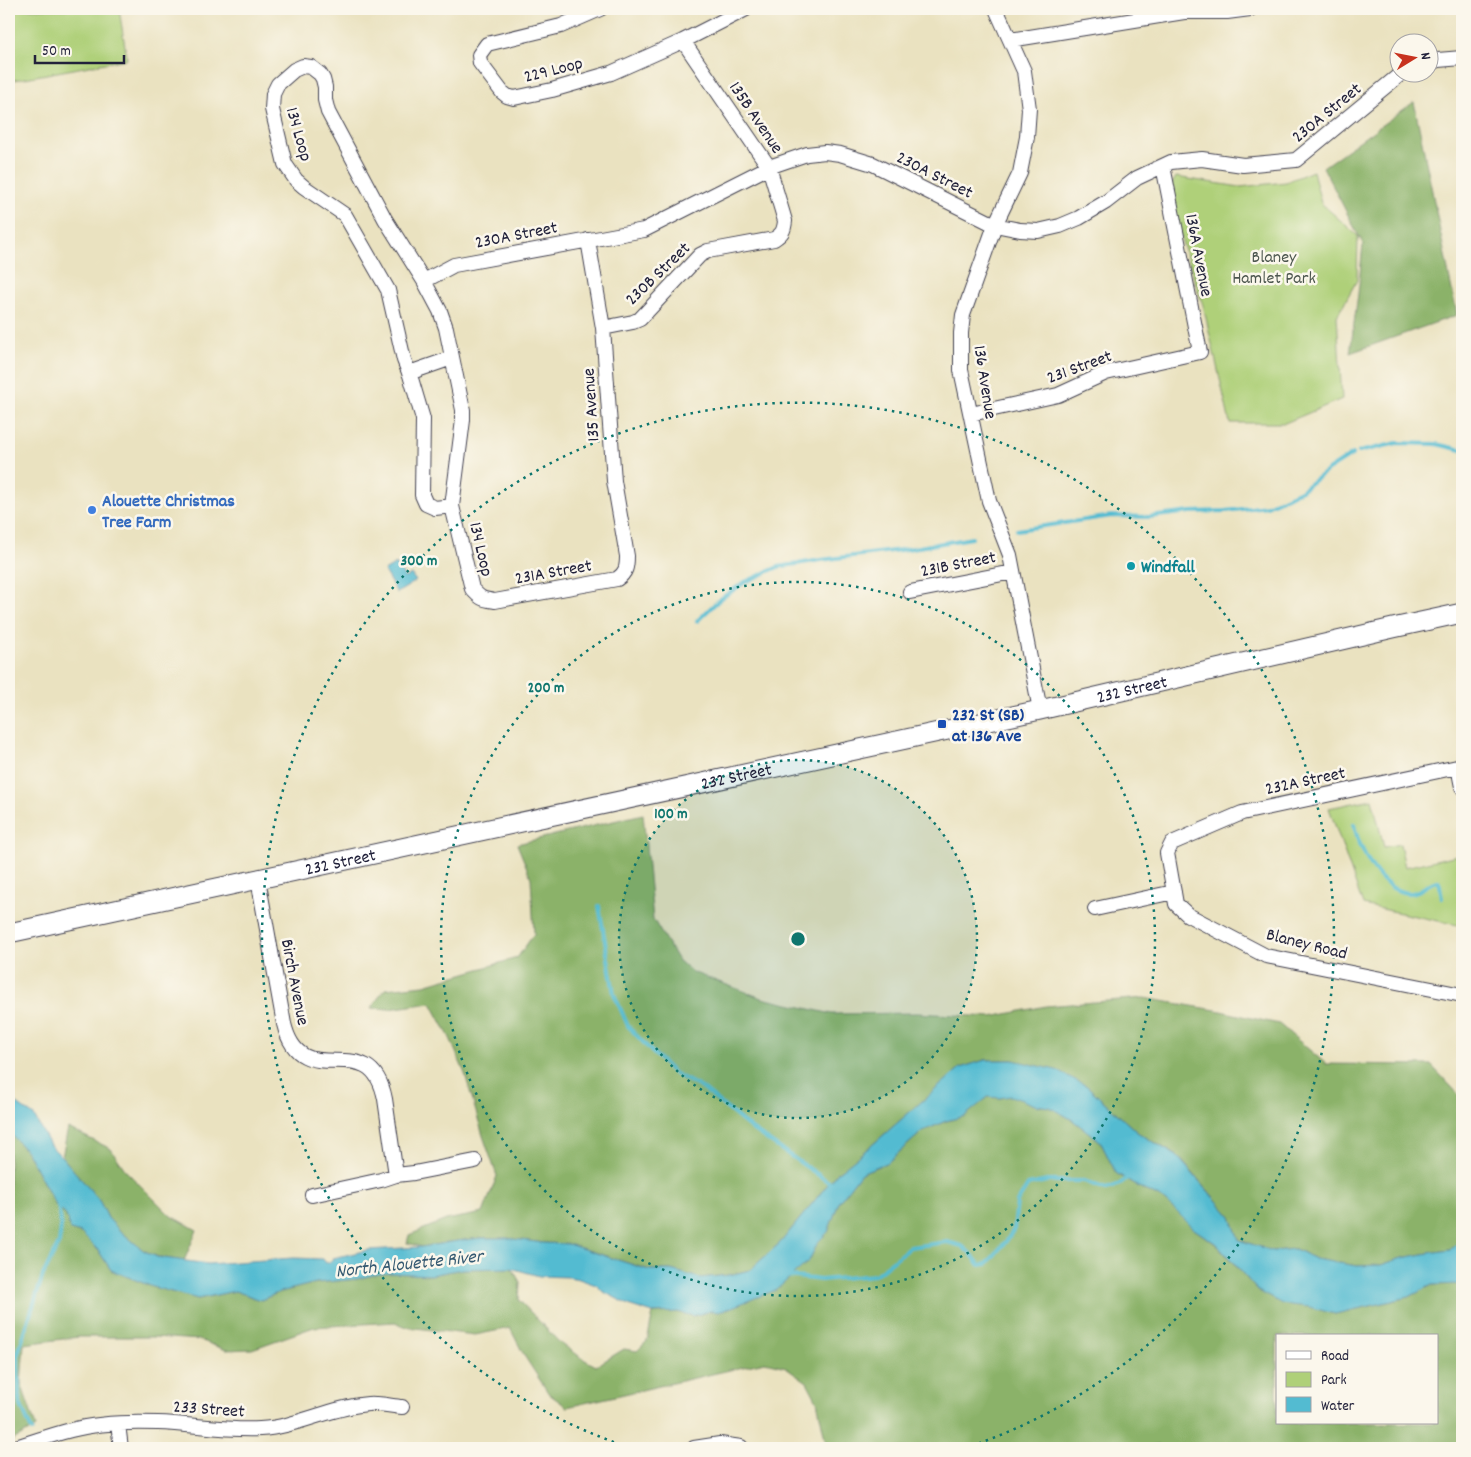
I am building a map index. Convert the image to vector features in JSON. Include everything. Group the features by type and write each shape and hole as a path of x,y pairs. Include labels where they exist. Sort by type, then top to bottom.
{"street":[{"name":"229 Loop","path":"600,9 561,26 487,44 479,56 480,63 502,92 514,98 611,74 683,41 746,9"},
{"name":"136 Avenue","path":"996,9 1024,71 1030,109 1020,173 995,225 963,315 960,333 961,370 989,501 1006,542 1013,572 1040,710"},
{"path":"1010,40 1184,12 1227,12 1250,9"},
{"name":"135B Avenue","path":"683,41 769,167 785,221"},
{"path":"1438,60 1462,58"},
{"name":"134 Loop","path":"452,506 435,508 426,504 422,495 423,420 404,360 388,290 345,215 304,187 296,180 285,164 272,109 273,94 278,84 294,70 303,66 311,67 320,74 325,87 325,100 328,112 386,219 424,280 440,311 446,328 463,420 452,506 472,589 480,598"},
{"name":"230A Street","path":"424,280 454,265 644,230 769,167 807,154 825,152 840,154 873,164 995,225 1020,230 1038,230 1060,226 1079,218 1106,202 1137,178 1171,162 1202,159 1243,165 1296,160 1391,82"},
{"name":"136A Avenue","path":"1163,166 1200,352"},
{"name":"230B Street","path":"604,328 640,319 700,255 708,251 774,239 781,235 784,230 785,221"},
{"name":"135 Avenue","path":"588,240 604,328 614,481 628,556 627,567"},
{"name":"231 Street","path":"971,414 1058,395 1106,373 1200,352"},
{"path":"409,373 452,358"},
{"name":"231A Street","path":"480,598 496,601 616,579 623,575 627,567"},
{"name":"231B Street","path":"910,592 1013,572"},
{"name":"232 Street","path":"9,933 1040,710 1462,613"},
{"path":"1460,767 1462,787"},
{"name":"232A Street","path":"1167,853 1172,843 1242,813 1460,767"},
{"name":"Blaney Road","path":"1167,853 1176,904 1188,915 1266,956 1462,995"},
{"name":"Birch Avenue","path":"258,879 284,1024 290,1042 295,1049 308,1058 323,1061 352,1060 366,1066 377,1076 383,1090 396,1175"},
{"path":"1095,909 1174,892"},
{"path":"312,1195 396,1175 475,1161"},
{"name":"233 Street","path":"13,1448 73,1429 118,1424 158,1423 228,1429 261,1429 288,1425 348,1407 370,1404 402,1407"},
{"path":"118,1424 121,1448"},
{"path":"694,1448 720,1444 740,1447"}],"green space":[{"path":"9,9 119,9 127,59 9,81"},
{"path":"1414,102 1457,315 1350,353 1363,244 1323,167"},
{"name":"Blaney Hamlet Park","path":"1313,171 1321,203 1358,236 1357,280 1337,316 1342,399 1285,423 1230,423 1203,305 1166,194 1176,177 1240,187 1286,182"},
{"path":"1372,799 1384,847 1400,844 1405,867 1462,854 1462,926 1363,905 1329,808"},
{"path":"643,814 653,919 677,959 692,972 762,998 832,1014 917,1013 991,1017 1046,1006 1144,998 1216,1010 1279,1024 1326,1064 1431,1065 1462,1098 1462,1238 1450,1250 1402,1258 1381,1265 1357,1266 1315,1259 1295,1249 1273,1251 1239,1240 1231,1217 1178,1156 1137,1132 1087,1086 1013,1060 985,1060 960,1068 871,1146 837,1173 781,1242 750,1270 729,1275 700,1278 671,1270 650,1270 568,1244 506,1238 481,1238 422,1247 407,1243 409,1235 446,1220 483,1213 497,1176 465,1074 450,1038 431,1003 389,1009 371,1008 385,989 424,985 517,958 534,934 531,878 517,844"},
{"path":"1011,1095 1035,1105 1050,1107 1071,1119 1100,1141 1116,1173 1144,1190 1160,1197 1194,1229 1217,1245 1258,1291 1335,1314 1409,1297 1432,1285 1462,1284 1462,1448 1160,1448 1159,1445 1143,1448 827,1448 817,1401 807,1382 786,1367 765,1362 567,1407 549,1394 525,1357 510,1328 475,1335 407,1327 395,1322 314,1327 252,1349 226,1350 200,1340 154,1337 79,1337 24,1344 21,1383 36,1427 9,1442 9,1132 27,1152 56,1206 66,1215 70,1230 81,1233 98,1250 111,1270 153,1287 198,1299 235,1291 261,1300 280,1292 316,1283 357,1279 373,1275 391,1273 431,1275 462,1269 512,1268 520,1282 519,1300 559,1342 596,1366 624,1349 637,1351 647,1341 653,1313 678,1312 693,1316 710,1311 719,1311 809,1261 818,1242 828,1232 839,1202 861,1173 888,1162 923,1131 946,1121 965,1116 988,1096 1000,1098"},
{"path":"68,1128 111,1149 126,1171 170,1215 197,1230 184,1261 158,1257 143,1250 108,1218 99,1200 62,1157"}],"water":[{"path":"396,564 405,578 411,574 416,581 397,593 384,571"},
{"name":"North Alouette River","path":"985,1060 1013,1060 1056,1070 1087,1086 1137,1132 1177,1156 1231,1217 1239,1240 1273,1251 1295,1249 1315,1259 1357,1266 1381,1265 1402,1258 1450,1250 1462,1238 1462,1284 1432,1285 1409,1297 1335,1314 1309,1307 1282,1304 1258,1291 1218,1245 1194,1229 1160,1197 1144,1190 1116,1173 1100,1141 1071,1119 1050,1107 1035,1105 1011,1096 1000,1098 988,1097 965,1116 946,1121 923,1131 888,1162 861,1173 839,1202 828,1232 818,1242 809,1261 776,1290 719,1312 710,1311 693,1316 678,1312 653,1313 631,1306 602,1291 596,1285 579,1279 539,1276 511,1268 462,1269 431,1275 391,1273 373,1275 357,1279 316,1283 280,1292 261,1300 235,1291 198,1299 153,1287 111,1270 98,1250 81,1233 70,1230 66,1215 56,1206 27,1152 9,1132 9,1098 34,1116 50,1145 99,1200 108,1218 119,1230 143,1250 157,1257 208,1264 293,1258 323,1259 326,1263 330,1262 333,1258 368,1250 422,1247 481,1238 506,1238 568,1244 649,1270 671,1270 700,1278 729,1275 750,1270 781,1242 837,1173 871,1146 960,1068"}],"waterway":[{"path":"1359,452 1397,443 1436,444 1462,450"},
{"path":"1017,530 1112,516 1149,517 1267,506 1300,491 1353,454"},
{"path":"697,621 720,599 745,582 778,567 972,538"},
{"path":"1354,824 1360,845 1366,856 1390,886 1399,891 1414,893 1438,881 1442,898"},
{"path":"599,906 614,994 628,1026 674,1073 702,1088 753,1130 833,1185"},
{"path":"787,1276 821,1280 875,1275 910,1247 947,1242 962,1246 980,1265 987,1264 1014,1229 1017,1202 1028,1185 1047,1181 1084,1181 1106,1189 1118,1185 1129,1177"},
{"path":"32,1431 19,1401 18,1353 43,1275 59,1243 61,1226 58,1204"}],"place":[{"name":"Alouette Christmas Tree Farm","path":"92,510"},
{"name":"Windfall","path":"1131,566"},
{"name":"232 St (SB) at 136 Ave","path":"942,724"}]}
